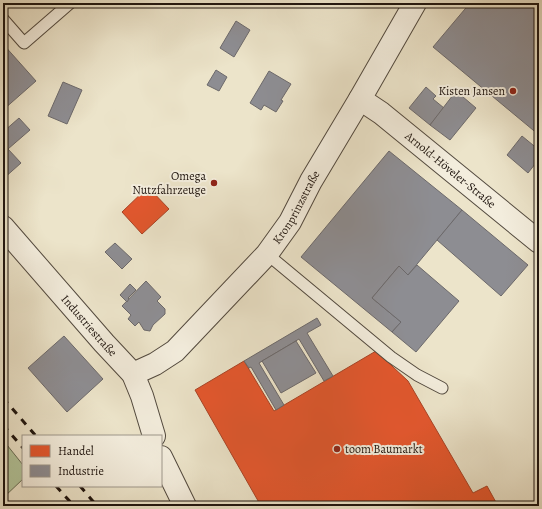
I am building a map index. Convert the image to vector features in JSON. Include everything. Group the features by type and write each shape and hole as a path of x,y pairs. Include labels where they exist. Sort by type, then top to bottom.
{"street":[{"name":"Kronprinzstraße","path":"133,374 155,364 175,350 267,254 290,222 311,182 415,3"},
{"name":"Arnold-Höveler-Straße","path":"360,99 539,242"},
{"name":"Industriestraße","path":"3,227 133,374 142,396 154,435"},
{"path":"162,459 184,506"}],"lane":[{"path":"3,19 24,43 70,3"},
{"path":"267,254 391,357 417,375 442,388"}],"green space":[{"path":"3,440 22,464 22,480 3,498"}],"building: Handel":[{"path":"148,187 169,209 142,234 122,212"},
{"name":"toom Baumarkt","path":"376,351 408,381 473,493 487,486 498,506 261,506 195,390 244,361 274,411"}],"building: Industrie":[{"name":"Kisten Jansen","path":"470,3 533,3 539,8 539,135 433,47"},
{"path":"236,21 250,30 234,57 220,48"},
{"path":"3,44 36,81 3,110"},
{"path":"216,70 227,77 219,91 207,85"},
{"path":"269,71 291,84 281,100 283,101 276,112 264,105 261,110 250,103"},
{"path":"63,82 82,90 67,124 48,116"},
{"path":"426,87 436,96 433,99 444,108 430,125 409,108"},
{"path":"456,91 476,108 450,140 430,125"},
{"path":"19,118 30,130 8,149 21,163 3,179 3,132"},
{"path":"522,136 539,150 539,159 528,173 507,155"},
{"path":"389,151 462,210 408,275 399,266 372,298 401,322 392,332 301,257"},
{"path":"462,210 528,265 501,296 437,240"},
{"path":"115,243 132,259 122,269 105,252"},
{"path":"417,265 459,301 416,352 392,332 401,322 372,298 399,266 408,275"},
{"path":"146,281 161,297 157,301 165,309 165,314 153,325 150,331 144,330 139,322 135,326 128,319 131,315 122,306"},
{"path":"130,284 136,290 128,298 129,299 127,302 120,295"},
{"path":"317,318 321,325 307,333 333,376 324,381 299,339 259,363 284,405 276,410 251,367 249,368 244,361"},
{"path":"64,336 103,379 67,412 28,368"},
{"path":"296,341 316,373 281,393 262,361"}],"railway":[{"path":"3,398 35,435"},
{"path":"3,425 22,447"},
{"path":"57,487 74,506"},
{"path":"81,487 97,506"}],"place":[{"name":"Kisten Jansen","path":"513,91"},
{"name":"Omega Nutzfahrzeuge","path":"214,183"},
{"name":"toom Baumarkt","path":"337,449"}]}
